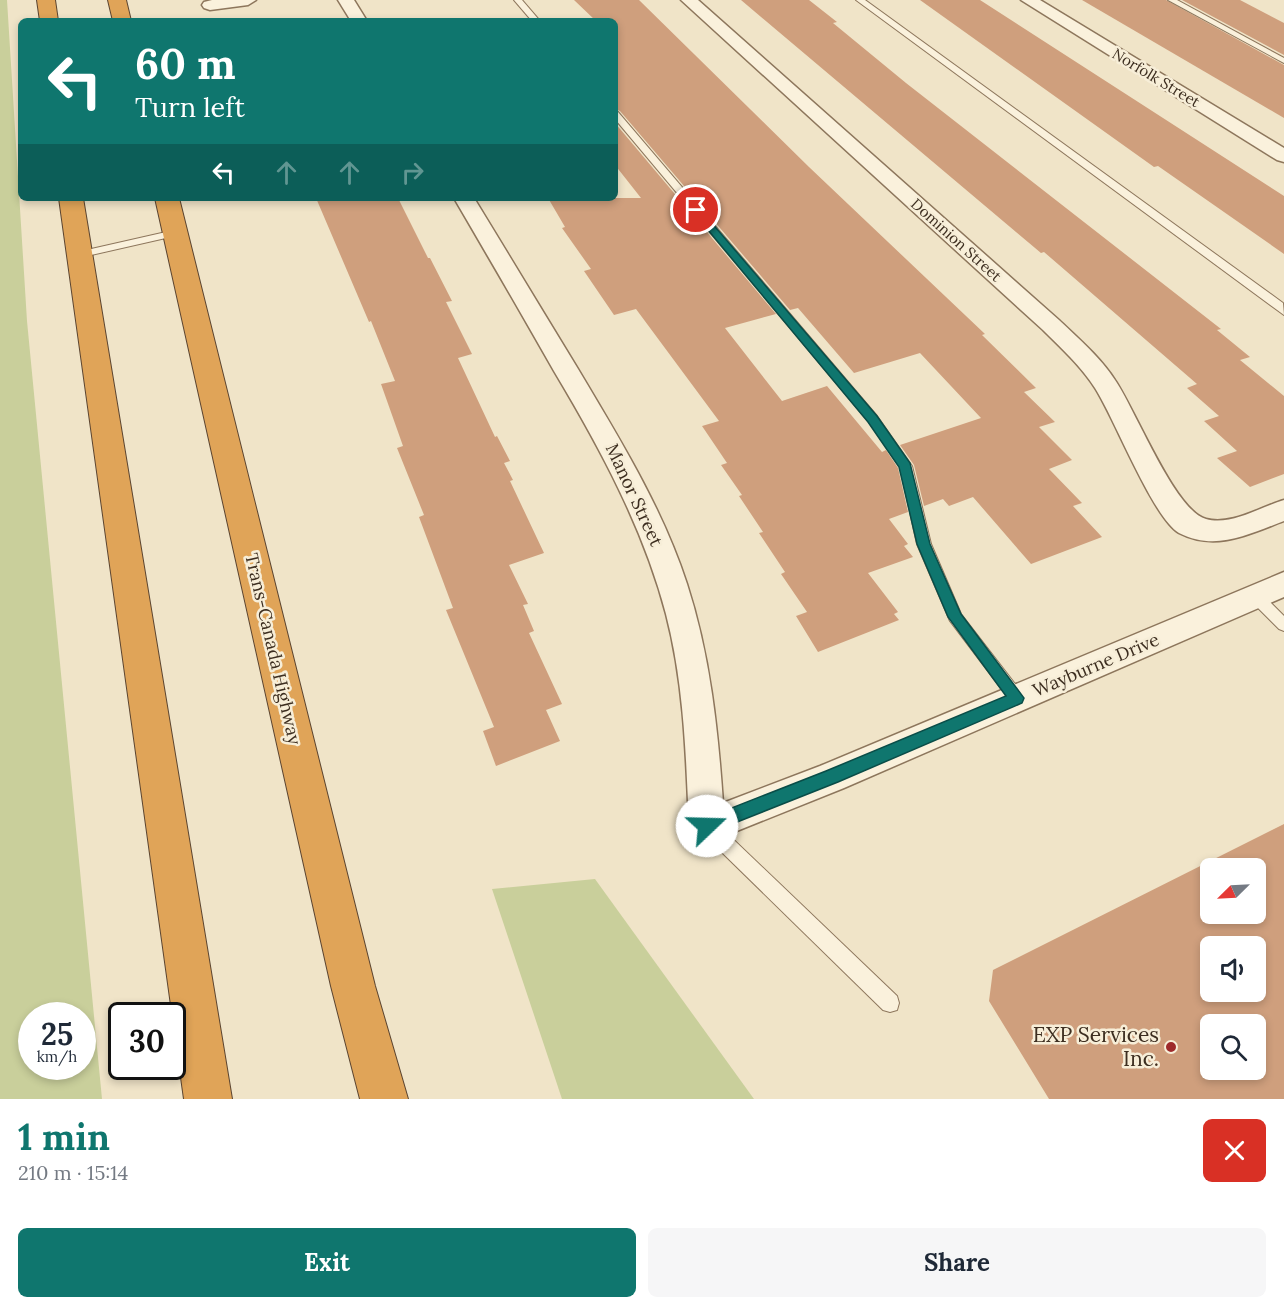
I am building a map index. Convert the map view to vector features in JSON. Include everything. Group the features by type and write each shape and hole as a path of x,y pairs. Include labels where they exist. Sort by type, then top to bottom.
{"highway":[{"path":"46,0 49,18"},
{"path":"117,0 121,18"},
{"path":"71,201 208,1099"},
{"name":"Trans-Canada Highway","path":"168,201 353,986 384,1099"}],"street":[{"path":"210,5 248,0"},
{"path":"346,0 357,18"},
{"name":"Dominion Street","path":"689,0 1051,325 1089,363 1112,393 1167,500 1189,525 1218,532 1235,530 1284,510"},
{"name":"Norfolk Street","path":"1029,0 1284,156"},
{"name":"Manor Street","path":"466,201 611,446 649,522 671,580 689,649 702,731 707,826"},
{"name":"Wayburne Drive","path":"707,826 823,781 1284,584"}],"lane":[{"path":"518,0 533,18"},
{"path":"860,0 1279,304 1284,312"},
{"path":"1172,0 1284,61"},
{"path":"618,118 873,419 906,466 924,544 955,617 1017,698"},
{"path":"78,255 175,233"},
{"path":"1255,596 1284,626"},
{"path":"707,826 890,1003"}],"green space":[{"path":"0,0 7,0 27,321 93,1002 18,1002 18,1080 96,1080 96,1037 102,1099 0,1099"},
{"path":"595,879 754,1099 562,1099 492,889"}],"building":[{"path":"574,0 639,0 809,167 985,334 982,335 1036,388 1024,392 1055,422 1039,427 1072,460 1049,469 1082,503 1073,506 1102,537 1031,564 973,497 949,506 943,499 924,506 914,465 900,445 981,418 920,353 854,373 798,308 790,310 618,110 618,18 593,18"},
{"path":"741,0 809,0 837,22 833,23 906,83 1221,329 1217,330 1250,357 1240,360 1284,396 1284,474 1250,487 1217,458 1237,451 1204,421 1219,416 1187,388 1197,384 1044,252 1041,253"},
{"path":"920,0 980,0 1284,196 1284,254 1158,166 1154,167"},
{"path":"1082,0 1166,0 1284,65 1284,118"},
{"path":"1182,0 1240,0 1284,23 1284,55"},
{"path":"618,127 776,314 725,328 782,401 827,386 882,452 886,450 898,468 908,512 889,519 908,544 904,546 913,557 868,573 898,612 894,614 899,620 818,652 796,616 807,612 781,574 785,572 759,533 763,532 739,496 742,495 721,465 727,463 702,426 719,421 636,309 614,315 584,271 591,269 562,228 565,227 550,201 618,201 618,198 641,198 618,169"},
{"path":"317,201 400,201 452,301 446,302 472,354 458,358 495,437 497,436 510,461 504,463 513,480 510,481 544,553 509,565 528,604 523,605 534,631 529,633 562,704 546,710 560,741 496,766 483,731 494,727 446,610 453,608 419,517 424,515 397,448 403,446 381,384 395,381 371,321 369,322"},
{"path":"1284,824 1284,1099 1049,1099 989,1001 993,970 1200,866 1200,924 1266,924 1266,858 1216,858"}],"place":[{"name":"EXP Services Inc.","path":"1171,1047"}],"route":[{"path":"696,210 873,419 906,466 924,544 955,617 1017,698 832,777 707,826"}]}
